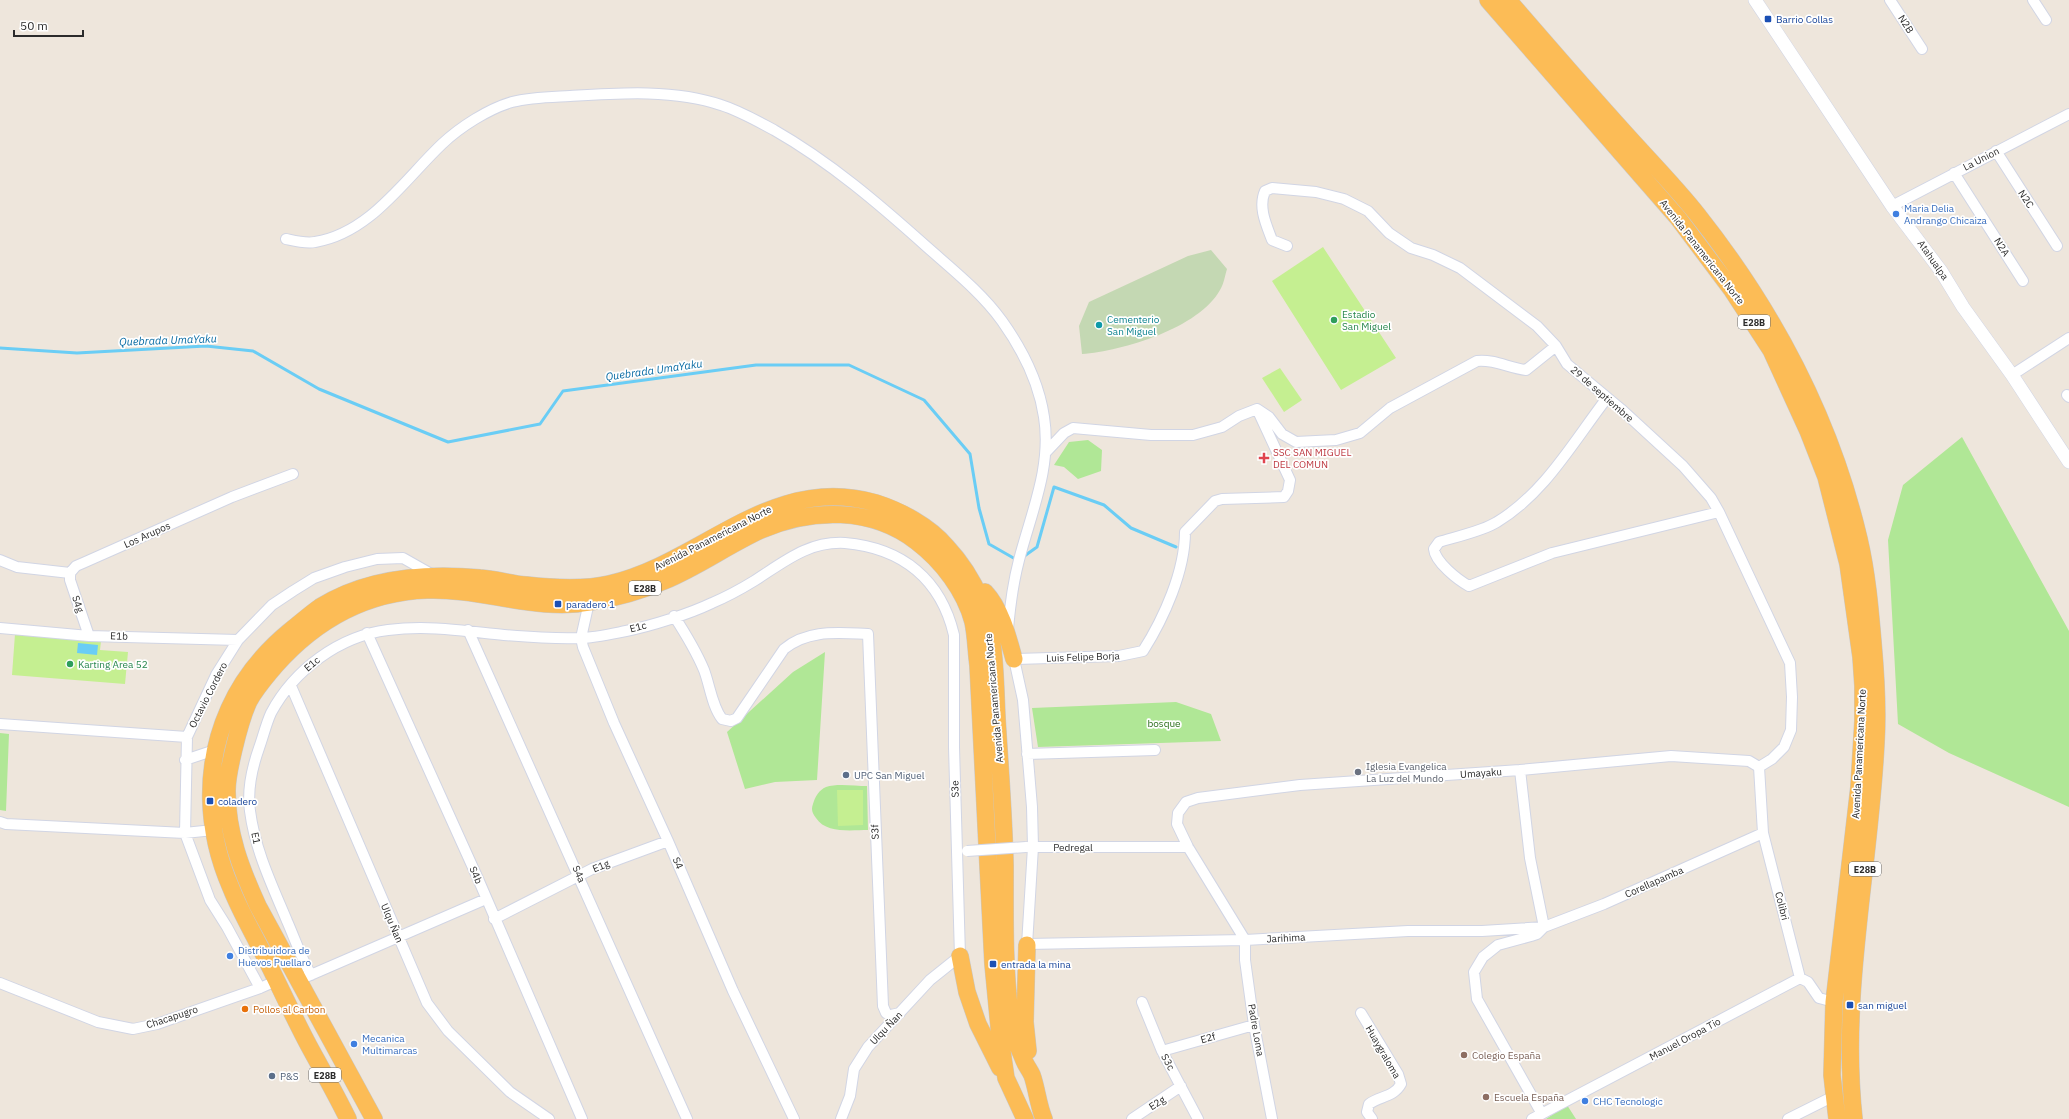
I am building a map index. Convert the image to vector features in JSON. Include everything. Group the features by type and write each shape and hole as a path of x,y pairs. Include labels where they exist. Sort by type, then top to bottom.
{"highway":[{"name":"Avenida Panamericana Norte","path":"1488,0 1678,218 1732,290 1771,350 1808,431 1826,477 1848,564 1861,657 1863,686 1859,787 1834,1002 1832,1075 1836,1119"},
{"name":"Avenida Panamericana Norte","path":"1508,0 1696,212 1732,261 1772,323 1808,391 1840,471 1859,540 1869,595 1876,683 1874,782 1850,1005 1849,1054 1854,1119"},
{"name":"Avenida Panamericana Norte","path":"348,1119 276,981 231,888 217,850 210,801 215,750 228,711 250,671 280,640 319,608 351,592 408,577 450,576 479,578 523,585 561,587 612,583 671,560 761,512 793,502 826,497 865,500 891,508 909,517 934,534 946,545 970,580 981,601 986,620 994,671 1005,861 1005,933 1010,1017 1020,1052 1031,1074 1044,1119"},
{"name":"Avenida Panamericana Norte","path":"374,1119 304,978 242,871 232,841 228,813 228,774 237,732 249,701 265,678 287,652 312,630 346,610 382,597 429,590 485,595 545,604 589,602 618,596 664,582 762,530 815,515 842,514 875,520 912,538 936,558 966,602 972,621 975,639 988,836 993,964 1000,1037 1006,1078 1025,1119"},
{"path":"970,580 984,592 992,603 1007,635 1014,659"},
{"path":"1027,944 1025,1022 1031,1074"},
{"path":"960,956 967,992 978,1024 1006,1078"}],"street":[{"name":"Atahualpa","path":"1755,0 1892,206 1941,271 2068,459"},
{"name":"N2B","path":"1890,0 1922,49"},
{"path":"2033,0 2046,20"},
{"path":"286,239 313,243 350,230 382,206 445,141 487,112 514,102 542,98 634,92 695,99 720,104 745,114 809,152 871,197 966,281 1002,321 1030,366 1044,416 1046,452 1040,491 1018,561 1012,591 1007,635"},
{"name":"La Union","path":"1892,206 2069,114"},
{"name":"N2C","path":"1996,151 2057,246"},
{"name":"N2A","path":"1954,173 2023,281"},
{"name":"29 de septiembre","path":"1287,246 1272,240 1263,212 1262,198 1265,191 1272,188 1316,192 1344,199 1368,212 1389,233 1411,248 1433,255 1460,268 1537,326 1556,346 1567,364 1683,466 1711,498 1719,512 1790,663 1792,697 1791,730 1784,747 1772,759 1759,767"},
{"path":"2012,375 2069,338"},
{"path":"1046,452 1064,433 1073,428 1152,435 1193,435 1222,427 1239,416 1257,409 1269,417 1282,434 1296,442 1336,440 1360,433 1390,408 1477,361 1488,360 1516,369 1526,370 1556,346"},
{"path":"1607,398 1542,486 1518,507 1496,523 1439,542 1434,549 1434,555 1458,580 1469,586 1552,553 1719,512"},
{"name":"Luis Felipe Borja","path":"1014,659 1119,656 1143,651 1161,618 1179,571 1185,549 1185,532 1215,501 1222,499 1284,497 1288,491 1290,480 1257,409"},
{"name":"Los Arupos","path":"70,573 82,562 232,496 293,474"},
{"name":"E1c","path":"291,686 302,673 335,647 368,633 407,628 468,630 504,635 581,638 642,627 718,600 755,580 773,567 807,548 829,544 846,544 878,550 908,564 925,577 940,595 951,621"},
{"name":"Octavio Cordero","path":"260,988 227,927 210,900 185,833 185,760 187,737 216,675 238,640 272,605 293,590 314,578 345,567 377,559 403,558 436,577"},
{"path":"0,560 18,567 70,573"},
{"name":"S4g","path":"70,573 70,580 89,636"},
{"path":"581,638 589,602"},
{"name":"S3f","path":"674,616 689,639 704,671 718,713 722,719 731,721 737,718 784,649 794,641 808,635 834,632 868,634 881,984 883,1006 886,1013 891,1016 900,1013"},
{"name":"S3e","path":"951,621 954,635 954,747 962,851 960,956"},
{"name":"E1b","path":"0,628 89,636 238,640"},
{"name":"S4a","path":"468,630 687,1119"},
{"name":"S4b","path":"368,633 582,1119"},
{"name":"S4","path":"581,638 614,723 668,841 733,991 794,1119"},
{"path":"1014,659 1023,700 1027,754 1030,847 1030,914 1027,944"},
{"name":"E1","path":"291,686 271,715 259,747 250,787 250,810 260,858 304,978"},
{"name":"Ulqu Ñan","path":"291,686 427,1003 448,1031 510,1092 549,1119"},
{"path":"0,724 187,737"},
{"path":"185,760 215,750"},
{"path":"1027,754 1155,750"},
{"name":"Umayaku","path":"1245,940 1188,847 1177,824 1178,813 1186,802 1198,798 1300,785 1520,770 1671,756 1749,761 1759,767"},
{"path":"1759,767 1763,833"},
{"path":"1520,770 1530,858 1544,926 1537,934 1498,945 1482,957 1474,972 1478,999 1542,1114"},
{"path":"0,822 6,824 185,833 213,830"},
{"name":"Corellapamba","path":"1544,926 1604,904 1763,833"},
{"name":"Colibri","path":"1763,833 1800,978"},
{"name":"E1g","path":"494,920 579,876 668,841"},
{"name":"Pedregal","path":"962,851 1030,847 1188,847"},
{"path":"304,978 486,899"},
{"name":"Jarihima","path":"1027,944 1245,940 1408,931 1482,930 1544,926"},
{"name":"Padre Loma","path":"1245,940 1245,960 1254,1026 1272,1119"},
{"name":"Ulqu Ñan","path":"845,1117 854,1069 868,1047 930,980 960,956"},
{"path":"1800,978 1808,982 1819,998 1834,1002"},
{"name":"Manuel Oropa Tio","path":"1532,1119 1800,978"},
{"name":"Chacapugro","path":"0,983 98,1022 133,1029 157,1024 276,981"},
{"name":"S3c","path":"1142,1002 1162,1052 1198,1119"},
{"name":"Huaygraloma","path":"1361,1013 1398,1074 1401,1084 1398,1090 1393,1094 1375,1099 1369,1104 1367,1112 1372,1119"},
{"name":"E2f","path":"1162,1052 1254,1026"},
{"name":"E2g","path":"1132,1119 1181,1086"},
{"path":"1788,1119 1834,1096"}],"green space":[{"name":"Estadio San Miguel","path":"1323,247 1396,358 1341,390 1272,281"},
{"path":"1211,250 1227,269 1220,290 1210,304 1195,316 1158,335 1118,348 1082,354 1079,326 1089,302 1188,256"},
{"path":"1280,368 1302,400 1284,412 1262,378"},
{"path":"1962,437 2069,631 2069,807 1949,753 1898,724 1888,540 1903,485"},
{"path":"1088,440 1102,450 1101,471 1078,479 1064,467 1054,465 1069,442"},
{"name":"Karting Area 52","path":"15,634 101,641 100,650 128,652 125,684 12,675"},
{"path":"825,652 817,780 775,782 745,789 727,732 793,672"},
{"name":"bosque","path":"1176,702 1211,714 1221,741 1038,747 1032,708"},
{"path":"0,733 9,734 6,811 0,810"},
{"path":"835,785 867,786 868,830 833,829 826,827 816,818 812,806 818,794 824,788"},
{"path":"837,790 863,790 863,825 838,826"},
{"path":"1567,1105 1576,1119 1546,1119"}],"water":[{"path":"78,643 98,645 97,655 77,653"}],"waterway":[{"name":"Quebrada UmaYaku","path":"0,348 77,353 206,346 253,351 319,389 448,442 540,424 563,391 756,365 849,365 924,400 970,454 979,508 989,544 1017,560"},
{"name":"Quebrada UmaYaku","path":"1023,557 1037,547 1054,487 1104,505 1131,528 1176,547"}],"place":[{"name":"Barrio Collas","path":"1768,19"},
{"name":"Maria Delia Andrango Chicaiza","path":"1896,214"},
{"name":"Estadio San Miguel","path":"1334,320"},
{"name":"Cementerio San Miguel","path":"1099,325"},
{"name":"SSC SAN MIGUEL DEL COMUN","path":"1264,458"},
{"name":"paradero 1","path":"558,604"},
{"name":"Karting Area 52","path":"70,664"},
{"name":"Iglesia Evangelica La Luz del Mundo","path":"1358,772"},
{"name":"UPC San Miguel","path":"846,775"},
{"name":"coladero","path":"210,801"},
{"name":"Distribuidora de Huevos Puellaro","path":"230,956"},
{"name":"entrada la mina","path":"993,964"},
{"name":"san miguel","path":"1850,1005"},
{"name":"Pollos al Carbon","path":"245,1009"},
{"name":"Mecanica Multimarcas","path":"354,1044"},
{"name":"Colegio España","path":"1464,1055"},
{"name":"P&S","path":"272,1076"},
{"name":"Escuela España","path":"1486,1097"},
{"name":"CHC Tecnologic","path":"1585,1101"}]}
